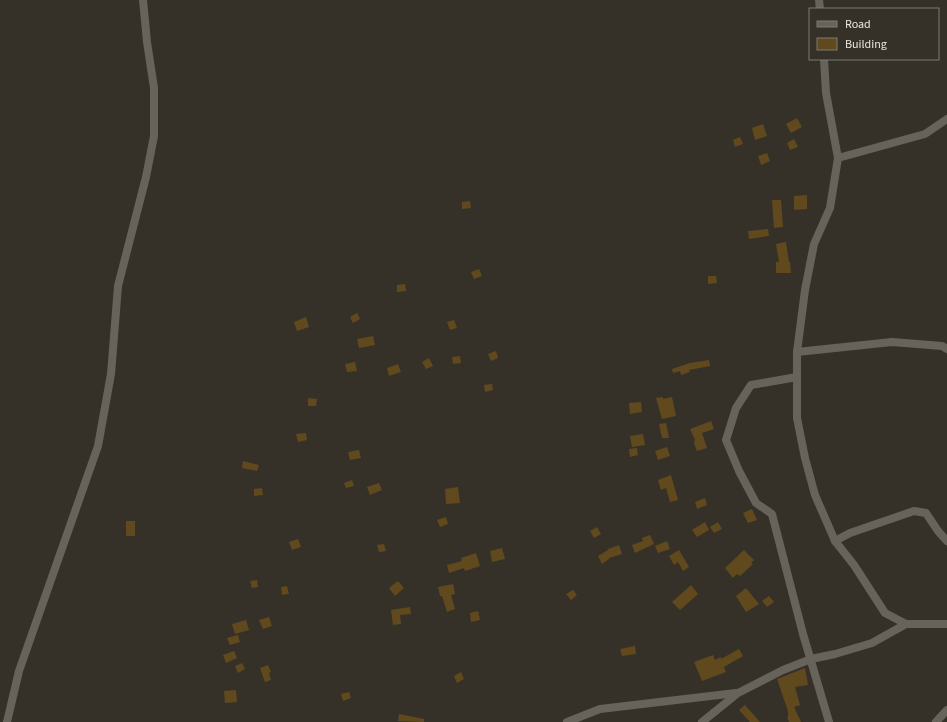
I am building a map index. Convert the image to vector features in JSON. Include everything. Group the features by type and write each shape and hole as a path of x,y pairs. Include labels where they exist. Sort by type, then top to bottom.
{"street":[{"path":"7,722 20,671 98,446 111,374 118,286 146,177 154,136 154,88 146,42 143,0"},
{"path":"824,60 826,93 838,158 830,208 814,244 805,290 797,352 797,418 805,458 815,495 835,541 854,565 884,613 906,624 947,624"},
{"path":"838,158 925,134 947,119"},
{"path":"797,352 892,342 942,346 947,349"},
{"path":"797,377 751,384 736,408 726,440 739,471 756,503 772,514 785,566 829,722"},
{"path":"835,541 850,533 914,511 926,513 947,541"},
{"path":"702,722 738,693 783,670 811,659 835,654 872,643 906,624"},
{"path":"566,722 600,709 657,704 738,693"},
{"path":"936,722 947,710"}],"building":[{"path":"797,118 802,127 791,133 786,124"},
{"path":"763,124 767,136 755,140 752,128"},
{"path":"740,137 743,144 735,147 733,140"},
{"path":"794,139 798,147 790,150 787,143"},
{"path":"767,153 770,161 761,165 758,156"},
{"path":"807,195 807,209 794,210 794,196"},
{"path":"772,200 781,200 783,227 774,228"},
{"path":"470,201 471,208 462,209 462,202"},
{"path":"768,229 769,236 749,239 748,231"},
{"path":"786,242 791,273 776,273 776,262 779,262 776,244"},
{"path":"479,269 482,276 474,279 471,272"},
{"path":"708,276 716,276 717,283 708,284"},
{"path":"405,284 406,291 397,292 397,285"},
{"path":"357,313 360,319 353,323 350,317"},
{"path":"306,317 309,327 297,331 294,322"},
{"path":"454,320 457,328 450,330 447,322"},
{"path":"373,336 375,345 359,348 357,339"},
{"path":"496,351 498,358 491,361 488,354"},
{"path":"460,356 461,363 453,364 452,357"},
{"path":"429,358 433,366 426,369 422,362"},
{"path":"709,360 710,366 689,370 690,372 681,375 680,371 673,373 672,369 690,363"},
{"path":"355,362 357,371 347,372 345,364"},
{"path":"398,364 401,372 389,376 387,368"},
{"path":"492,384 493,390 485,392 484,385"},
{"path":"663,397 663,399 672,397 676,416 662,419 656,398"},
{"path":"308,398 317,399 316,406 308,406"},
{"path":"641,402 642,412 630,414 629,403"},
{"path":"711,421 714,429 702,433 707,448 697,451 694,443 695,438 690,429"},
{"path":"666,423 669,438 662,438 659,424"},
{"path":"306,433 307,440 298,442 296,434"},
{"path":"643,434 645,445 632,447 630,436"},
{"path":"667,447 670,456 658,460 655,451"},
{"path":"637,448 638,455 630,457 629,449"},
{"path":"359,450 361,458 350,460 348,452"},
{"path":"243,461 259,465 257,471 242,468"},
{"path":"671,475 678,500 670,502 666,488 661,490 658,480"},
{"path":"352,480 354,486 346,488 344,483"},
{"path":"379,483 382,490 370,495 367,487"},
{"path":"458,487 460,503 446,504 445,489"},
{"path":"262,488 263,495 254,496 254,489"},
{"path":"705,498 707,505 697,509 695,502"},
{"path":"752,509 757,520 748,523 743,513"},
{"path":"446,517 448,524 440,527 437,520"},
{"path":"126,521 135,521 135,536 126,536"},
{"path":"705,522 709,530 697,537 692,530"},
{"path":"718,522 722,529 714,533 710,527"},
{"path":"597,527 601,534 594,538 590,531"},
{"path":"650,535 654,544 635,553 632,545 643,541 642,538"},
{"path":"298,539 301,547 292,550 289,542"},
{"path":"667,541 670,549 658,553 655,546"},
{"path":"384,544 386,551 379,552 377,545"},
{"path":"619,545 622,554 609,558 602,564 598,556 608,549"},
{"path":"502,548 505,559 492,562 490,551"},
{"path":"679,550 689,567 683,571 678,562 674,565 669,556"},
{"path":"744,550 754,560 751,563 753,564 740,576 737,574 733,578 725,568"},
{"path":"476,553 480,566 465,571 464,568 449,573 447,565 462,561 461,558"},
{"path":"257,580 258,587 252,588 250,581"},
{"path":"398,581 404,588 395,596 389,588"},
{"path":"453,584 455,594 451,595 455,609 447,612 438,587"},
{"path":"691,585 698,594 680,610 672,602"},
{"path":"287,586 289,594 282,595 281,587"},
{"path":"746,588 759,604 746,612 736,596"},
{"path":"573,590 577,595 571,600 566,594"},
{"path":"769,596 774,602 767,607 762,601"},
{"path":"410,607 411,614 400,615 401,624 393,625 391,610"},
{"path":"478,611 480,620 471,622 470,613"},
{"path":"269,617 272,626 263,629 259,620"},
{"path":"246,620 249,630 235,634 232,624"},
{"path":"238,635 240,642 230,645 227,638"},
{"path":"635,646 636,654 622,656 620,649"},
{"path":"739,649 743,656 724,667 726,672 702,681 694,662 713,655 715,660 721,657 721,659"},
{"path":"234,651 237,658 226,663 223,655"},
{"path":"242,663 245,669 238,673 235,666"},
{"path":"268,665 271,672 269,673 271,680 265,682 260,668"},
{"path":"805,668 808,685 795,687 800,705 794,707 801,722 789,722 787,717 788,711 777,679"},
{"path":"461,672 464,679 457,683 454,676"},
{"path":"236,690 237,702 225,703 224,691"},
{"path":"349,692 351,698 343,701 341,694"},
{"path":"745,705 760,722 750,722 739,710"},
{"path":"399,714 424,719 424,722 398,721"}]}
